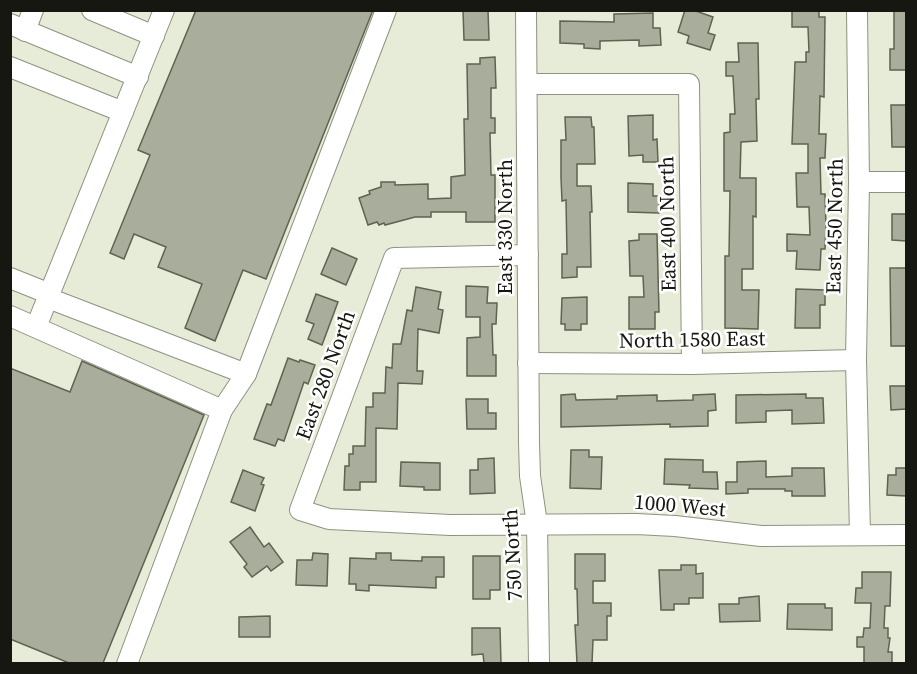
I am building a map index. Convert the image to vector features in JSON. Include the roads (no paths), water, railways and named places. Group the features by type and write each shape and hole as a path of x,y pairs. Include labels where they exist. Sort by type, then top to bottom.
{"street":[{"path":"33,10 18,28 138,77"},
{"path":"92,10 154,36"},
{"path":"36,327 164,10"},
{"path":"127,663 222,410 246,374 386,10"},
{"name":"East 330 North","path":"526,10 529,443"},
{"name":"East 450 North","path":"857,10 859,183 856,360 860,535"},
{"path":"10,67 123,112"},
{"name":"East 400 North","path":"527,84 689,84 692,364"},
{"path":"859,183 906,182"},
{"name":"East 280 North","path":"300,510 394,258 528,255"},
{"path":"10,278 49,296 246,374"},
{"path":"10,316 222,410"},
{"name":"North 1580 East","path":"528,363 692,364 856,360"},
{"name":"750 North","path":"529,443 530,476 537,524 539,663"},
{"name":"1000 West","path":"300,510 329,519 450,525 658,524 760,536 906,535"}]}
